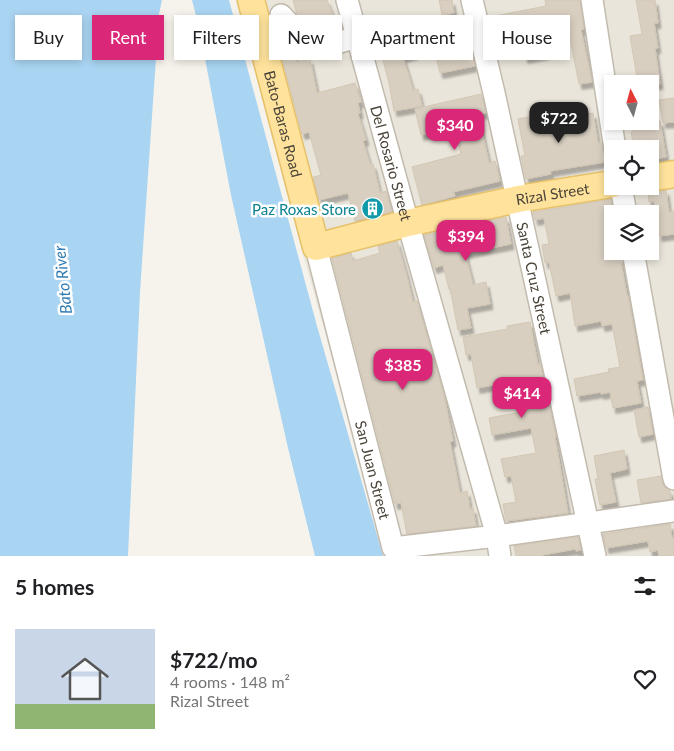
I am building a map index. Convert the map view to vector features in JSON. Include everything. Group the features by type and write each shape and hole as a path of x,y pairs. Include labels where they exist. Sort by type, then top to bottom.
{"main road":[{"name":"Bato-Baras Road","path":"251,0 316,247"},
{"path":"659,176 674,174"},
{"name":"Rizal Street","path":"316,247 408,223 518,199 604,185"}],"street":[{"name":"Del Rosario Street","path":"347,0 352,17"},
{"name":"Santa Cruz Street","path":"472,0 518,199 595,556"},
{"path":"592,0 614,140"},
{"name":"Del Rosario Street","path":"364,60 498,546"},
{"name":"San Juan Street","path":"316,247 394,548 498,546"},
{"path":"635,260 674,479"},
{"path":"498,546 587,523 674,511"}],"shaded area":[{"path":"236,0 674,0 674,556 387,556 300,243 252,60 259,60 259,15 240,15"}],"water":[{"name":"Bato River","path":"0,0 162,0 159,15 92,15 92,60 156,60 140,292 128,556 0,556"},
{"path":"192,0 229,0 233,15 196,15"},
{"path":"205,60 245,60 317,326 383,556 315,556 288,448 231,195"}],"building":[{"path":"293,0 327,0 333,15 298,15"},
{"path":"439,0 452,0 454,13 442,15"},
{"path":"545,0 580,0 584,29 581,30 592,82 579,84 570,38 570,15 500,15 546,6"},
{"path":"636,0 655,0 658,23 654,23 658,48 655,48 659,75 636,75 630,36 642,34"},
{"path":"473,58 475,66 440,73 437,60 473,60"},
{"path":"282,60 297,60 297,62 310,60 317,93 355,83 361,102 358,103 360,113 358,114 366,140 363,141 370,164 373,164 380,193 386,191 392,212 355,221 348,193 319,200 313,177 321,175 309,132 302,134"},
{"path":"383,60 404,60 413,90 418,89 422,106 394,111"},
{"path":"481,94 486,113 478,114 489,163 495,161 500,181 453,192 455,196 422,205 412,167 461,154 455,126 421,135 415,109"},
{"path":"674,98 674,122 663,123 659,100"},
{"path":"554,112 555,120 593,113 598,143 601,142 604,154 604,162 550,171 551,174 526,179 521,156 525,156 518,119"},
{"path":"660,121 666,157 659,158 659,140 632,140 631,132 659,130"},
{"path":"666,190 669,212 674,211 674,234 659,236 659,205 655,205 654,201 649,202 648,195 659,195 659,191"},
{"path":"611,199 612,205 604,205 604,260 621,260 643,380 637,381 641,403 613,408 610,392 577,396 574,379 609,372 608,369 620,367 612,324 602,326 601,321 575,326 570,293 556,296 549,262 545,263 542,245 549,244 544,218 535,220 533,212"},
{"path":"506,217 511,244 465,253 473,285 486,282 490,304 467,308 471,328 458,330 450,288 443,265 434,268 424,235"},
{"path":"397,241 413,302 417,301 444,395 453,441 450,442 460,493 467,491 470,509 473,508 476,526 407,534 401,503 395,504 332,258 351,253 353,261 380,253 378,246"},
{"path":"530,322 538,365 540,364 556,437 568,513 506,521 503,504 516,502 511,476 505,477 501,459 536,453 531,428 492,435 489,418 527,411 521,380 477,388 471,354 466,355 463,337 507,329 507,326"},
{"path":"648,407 653,434 639,437 634,410"},
{"path":"624,450 627,469 610,473 616,502 600,505 595,479 598,479 594,456"},
{"path":"661,476 664,487 670,491 671,499 641,503 637,480"},
{"path":"670,524 672,538 674,538 674,556 659,556 658,550 650,552 648,541 606,548 603,534"},
{"path":"578,537 581,550 576,551 575,549 542,556 516,556 514,546"}],"place":[{"name":"Paz Roxas Store","path":"372,209"}]}
